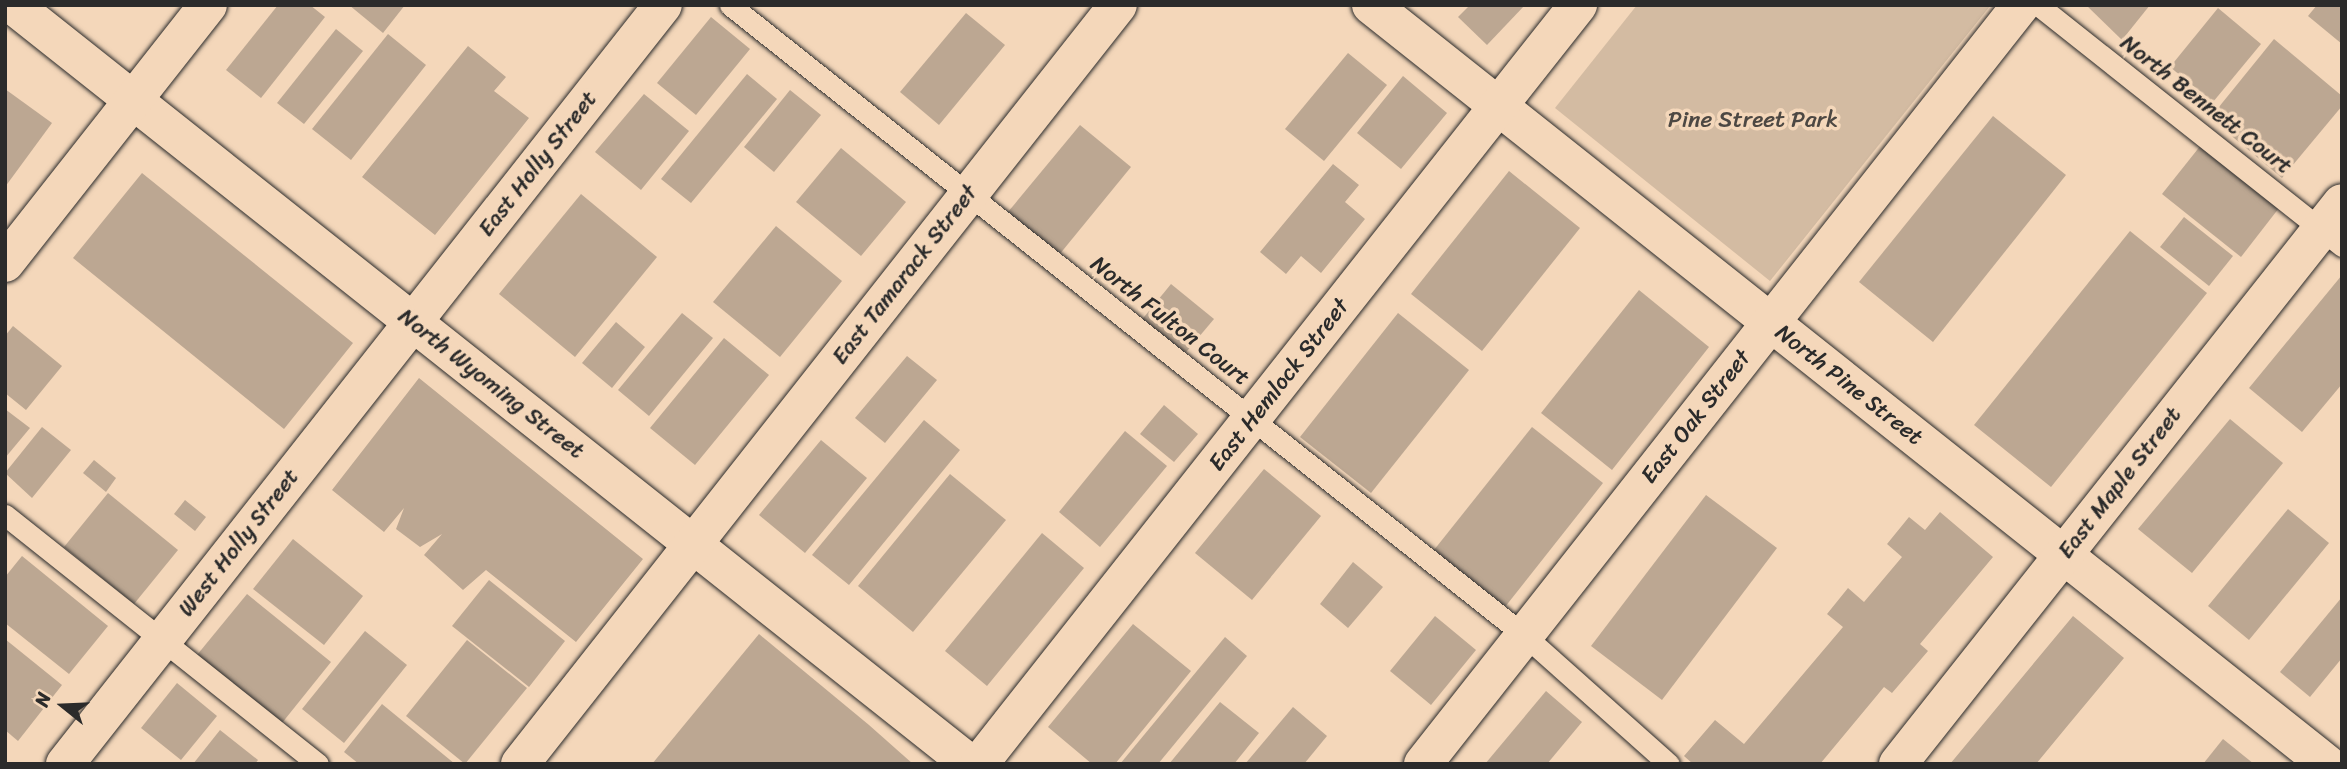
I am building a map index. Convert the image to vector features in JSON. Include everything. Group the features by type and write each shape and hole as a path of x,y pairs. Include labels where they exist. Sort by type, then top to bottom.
{"street":[{"path":"5,262 208,5"},
{"name":"East Holly Street","path":"413,322 663,5"},
{"name":"East Tamarack Street","path":"520,764 1118,5"},
{"name":"North Pine Street","path":"1371,5 2329,764"},
{"name":"East Hemlock Street","path":"979,764 1578,5"},
{"name":"East Oak Street","path":"1423,764 2021,5"},
{"name":"North Wyoming Street","path":"34,12 133,100 970,764"},
{"name":"East Maple Street","path":"1898,764 2064,555 2335,226"},
{"name":"West Holly Street","path":"65,764 413,322"},
{"path":"2329,764 2342,750"}],"lane":[{"name":"North Fulton Court","path":"730,5 1524,635 1669,764"},
{"name":"North Bennett Court","path":"2038,5 2335,226"},
{"path":"5,516 318,764"}],"green space":[{"name":"Pine Street Park","path":"1637,5 1990,6 1770,281 1555,108"}],"building":[{"path":"278,5 310,5 325,17 261,98 226,70"},
{"path":"349,5 405,5 383,33"},
{"path":"1470,5 1525,5 1487,45 1458,17"},
{"path":"2086,5 2150,5 2122,40"},
{"path":"2317,5 2342,5 2342,44 2308,16"},
{"path":"2218,8 2261,44 2213,102 2170,67"},
{"path":"966,13 1005,45 939,125 900,92"},
{"path":"711,17 750,49 696,115 657,83"},
{"path":"336,29 363,51 304,124 277,103"},
{"path":"388,34 426,65 351,160 312,129"},
{"path":"2274,39 2342,96 2342,106 2282,178 2210,118"},
{"path":"468,46 506,77 494,91 529,118 435,235 362,177"},
{"path":"1348,53 1387,85 1324,161 1285,129"},
{"path":"747,74 777,99 691,203 661,179"},
{"path":"1403,76 1447,113 1401,169 1357,133"},
{"path":"5,89 52,123 5,187"},
{"path":"790,90 821,115 774,172 744,147"},
{"path":"644,94 689,131 641,190 595,152"},
{"path":"1993,116 2066,175 1933,342 1859,282"},
{"path":"1080,125 1131,167 1059,255 1008,212"},
{"path":"2201,145 2279,208 2241,257 2162,194"},
{"path":"841,148 906,202 861,256 796,202"},
{"path":"1333,164 1359,185 1345,202 1365,219 1321,273 1301,256 1286,274 1260,252"},
{"path":"1509,171 1580,228 1482,351 1411,294"},
{"path":"142,173 353,343 284,429 73,258"},
{"path":"581,194 657,257 575,357 499,294"},
{"path":"2184,217 2233,256 2209,286 2160,247"},
{"path":"776,226 842,281 780,357 713,302"},
{"path":"2130,231 2207,293 2051,487 1974,425"},
{"path":"2342,275 2342,384 2302,432 2249,388"},
{"path":"1171,284 1214,319 1182,357 1140,322"},
{"path":"1639,290 1709,347 1612,470 1541,413"},
{"path":"682,313 713,338 649,416 618,390"},
{"path":"1398,313 1469,370 1371,493 1300,437"},
{"path":"616,322 645,347 612,388 582,363"},
{"path":"13,326 62,366 26,410 5,393 5,336"},
{"path":"724,338 769,375 695,465 650,428"},
{"path":"907,356 937,380 885,443 855,418"},
{"path":"419,378 643,559 576,642 486,570 463,590 424,555 442,534 420,547 396,529 404,508 384,532 332,490"},
{"path":"1164,405 1198,434 1174,462 1140,434"},
{"path":"5,409 30,428 5,458"},
{"path":"2230,419 2283,463 2192,573 2138,529"},
{"path":"924,420 960,450 849,585 812,555"},
{"path":"42,427 71,450 32,498 5,473"},
{"path":"1532,427 1603,483 1505,607 1434,550"},
{"path":"1125,431 1167,466 1100,547 1059,512"},
{"path":"821,440 867,478 805,553 759,515"},
{"path":"94,460 116,478 106,492 83,473"},
{"path":"1264,469 1321,516 1252,600 1195,553"},
{"path":"950,474 1006,520 913,632 858,586"},
{"path":"108,493 178,550 134,604 64,547"},
{"path":"1706,495 1777,548 1662,700 1591,646"},
{"path":"185,500 206,517 195,531 174,514"},
{"path":"2288,509 2329,543 2249,640 2208,606"},
{"path":"1940,512 1993,557 1920,644 1928,651 1892,693 1884,687 1820,764 1693,764 1684,756 1715,720 1744,744 1843,627 1827,614 1848,588 1864,602 1902,557 1887,544 1909,517 1925,530"},
{"path":"1042,533 1084,568 987,686 945,651"},
{"path":"293,539 363,596 324,645 253,589"},
{"path":"22,556 108,626 69,674 5,623 5,577"},
{"path":"1353,562 1383,587 1348,628 1320,604"},
{"path":"489,580 565,641 529,687 452,626"},
{"path":"247,594 331,662 282,723 197,655"},
{"path":"2342,597 2342,658 2310,697 2280,672"},
{"path":"1435,616 1476,650 1431,705 1390,671"},
{"path":"2073,616 2124,658 2036,764 1950,764"},
{"path":"1133,624 1191,671 1115,764 1092,764 1048,727"},
{"path":"365,631 407,665 344,743 302,709"},
{"path":"759,634 869,725 913,764 652,764"},
{"path":"1225,637 1247,656 1158,764 1120,764"},
{"path":"5,639 62,685 18,741 5,730"},
{"path":"467,640 527,688 465,764 406,716"},
{"path":"177,683 217,716 181,760 141,728"},
{"path":"1546,691 1582,722 1547,764 1485,764"},
{"path":"1220,702 1259,733 1234,764 1169,764"},
{"path":"382,704 455,764 359,764 344,752"},
{"path":"1293,707 1327,736 1304,764 1245,764"},
{"path":"220,730 258,760 255,764 193,764"},
{"path":"2223,739 2254,764 2203,764"}]}
